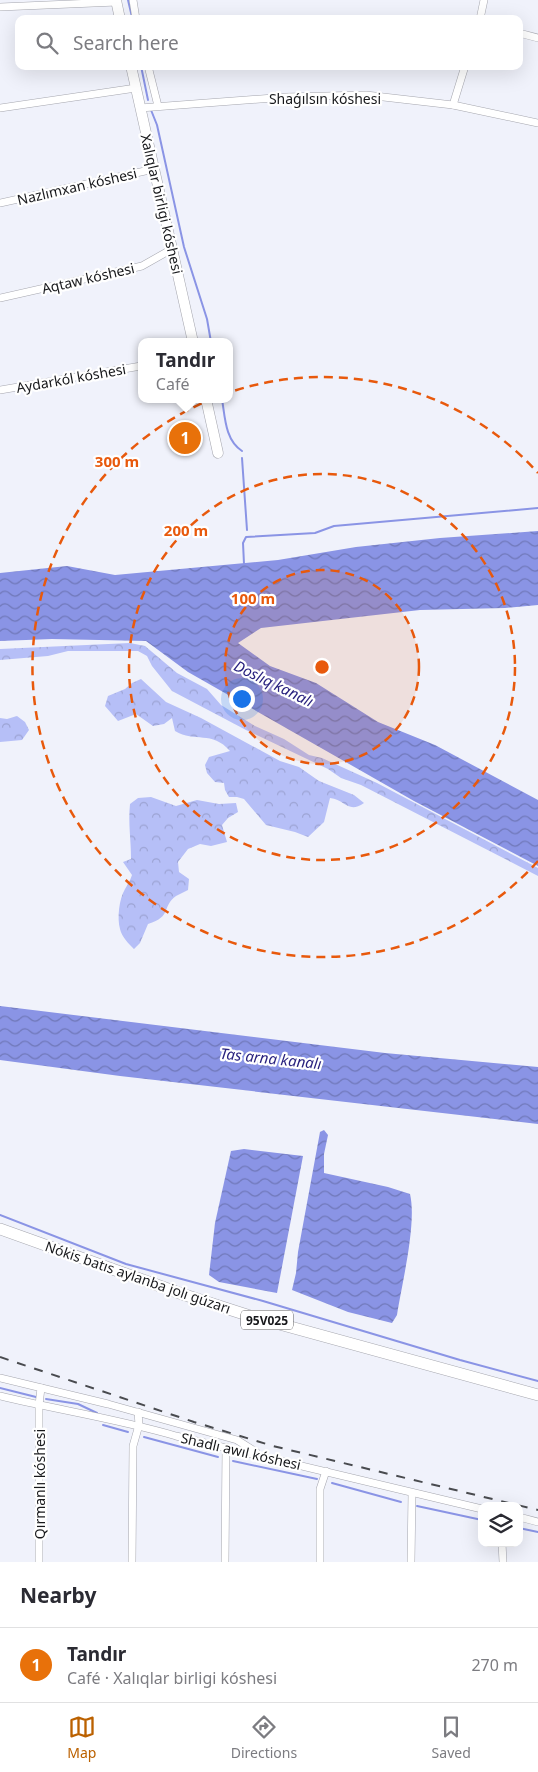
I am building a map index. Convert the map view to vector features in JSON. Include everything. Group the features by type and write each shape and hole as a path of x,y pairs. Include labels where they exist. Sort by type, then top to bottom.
{"main road":[{"name":"Nókis batıs aylanba jolı gúzarı","path":"0,1229 184,1295 247,1315 538,1395"}],"street":[{"path":"133,0 135,15"},
{"path":"481,15 484,0"},
{"path":"0,7 116,1 119,15"},
{"path":"523,34 538,38"},
{"name":"Xalıqlar birligi kóshesi","path":"132,70 192,338"},
{"path":"149,70 158,106"},
{"path":"453,105 464,70"},
{"path":"0,108 136,88"},
{"name":"Shaǵılsın kóshesi","path":"140,108 286,97 366,95 453,105 538,123"},
{"name":"Nazlımxan kóshesi","path":"0,203 154,169"},
{"name":"Aqtaw kóshesi","path":"0,298 142,266 172,249"},
{"name":"Aydarkól kóshesi","path":"0,390 138,367"},
{"path":"207,403 218,453"},
{"path":"0,1378 138,1412 237,1440 261,1455"},
{"name":"Qırmanlı kóshesi","path":"39,1562 39,1405 41,1388"},
{"name":"Shadlı awıl kóshesi","path":"0,1396 139,1425 478,1508"},
{"path":"132,1562 133,1446 139,1425 138,1412"},
{"path":"225,1562 226,1447"},
{"path":"320,1562 320,1489 326,1471"},
{"path":"411,1562 412,1493"},
{"path":"523,1518 538,1522"},
{"path":"502,1547 502,1562"}],"green space":[{"path":"130,643 145,646 177,673 207,689 221,705 255,726 284,739 309,755 322,758 377,783 538,868 538,876 172,691 152,666 147,656 138,651 68,651 48,656 0,660 0,649"},
{"path":"141,679 166,702 201,718 280,761 299,767 319,781 354,795 364,803 359,806 350,807 330,798 324,822 308,837 266,825 244,799 229,797 224,783 215,782 207,773 205,765 209,757 230,751 223,745 217,741 175,731 172,718 164,724 153,726 136,714 118,721 105,706 108,696 125,689"},
{"path":"17,716 25,722 29,730 22,740 0,742 0,718 7,719"},
{"path":"151,797 176,806 197,800 219,804 236,803 238,812 228,818 222,825 227,842 211,846 200,844 188,849 178,862 179,872 189,879 188,890 172,900 161,918 148,924 140,943 134,949 127,942 119,925 121,898 132,875 123,862 131,859 130,804 138,798"}],"water":[{"name":"Doslıq kanalı","path":"538,531 538,605 505,608 420,610 261,628 238,643 270,666 316,683 378,722 435,745 538,800 538,866 414,801 188,672 146,641 52,639 0,641 0,573 67,566 115,575 278,560 356,547 440,538"},
{"name":"Tas arna kanalı","path":"0,1006 385,1053 538,1067 538,1124 120,1076 0,1060"},
{"path":"324,1130 328,1135 324,1154 324,1173 388,1187 410,1194 412,1221 408,1253 397,1315 392,1323 348,1312 292,1290 320,1132"},
{"path":"244,1149 303,1156 277,1293 219,1282 209,1275 215,1223 231,1151"}],"waterway":[{"path":"128,0 132,15"},
{"path":"142,70 148,100"},
{"path":"151,110 157,125 184,247 207,319 210,338"},
{"path":"223,403 229,434 232,441 242,451"},
{"path":"242,458 247,530"},
{"path":"244,564 243,543 246,537 315,533 334,526 538,508"},
{"path":"0,1215 126,1264 263,1301 460,1360 538,1381"},
{"path":"0,1388 36,1397"},
{"path":"46,1399 78,1404 97,1413"},
{"path":"103,1425 128,1432"},
{"path":"144,1437 218,1457"},
{"path":"233,1461 317,1479"},
{"path":"332,1483 401,1502"},
{"path":"417,1506 478,1519"},
{"path":"523,1529 538,1532"}],"railway":[{"path":"0,1357 194,1422 273,1446 538,1510"}],"place":[{"name":"Tandır","path":"185,438"}]}
